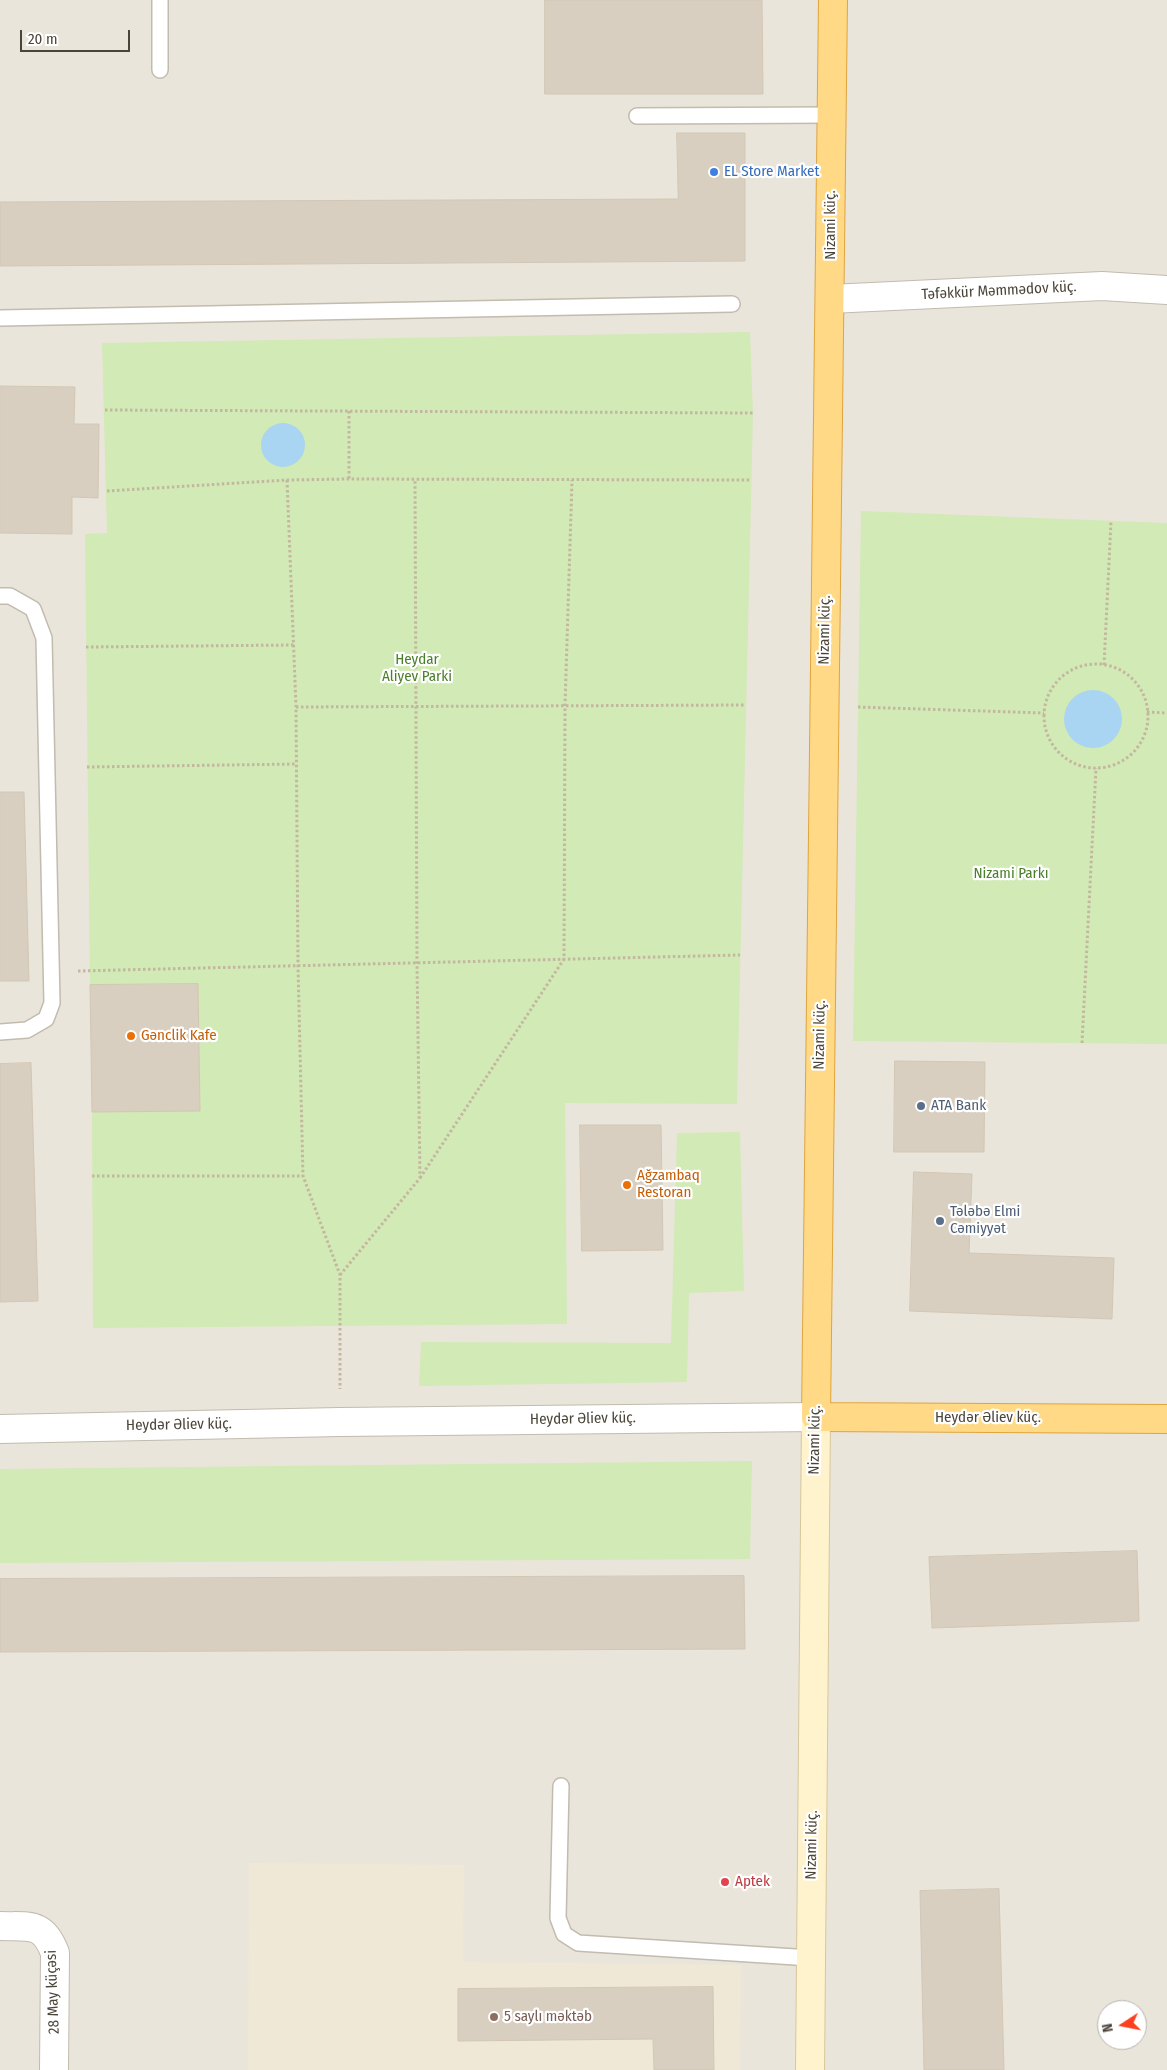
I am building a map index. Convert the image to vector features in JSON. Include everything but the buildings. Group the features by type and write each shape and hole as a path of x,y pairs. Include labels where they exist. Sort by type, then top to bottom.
{"highway":[{"name":"Nizami küç.","path":"816,1417 833,0"},
{"name":"Heydər Əliev küç.","path":"816,1417 1167,1419"}],"main road":[{"name":"Nizami küç.","path":"810,2070 816,1417"}],"street":[{"name":"Təfəkkür Məmmədov küç.","path":"830,299 1102,286 1167,290"},
{"name":"Heydər Əliev küç.","path":"0,1429 340,1422 816,1417"},
{"name":"28 May küçəsi","path":"0,1926 38,1928 49,1938 55,1952 54,2070"}],"lane":[{"path":"160,0 160,70"},
{"path":"637,116 831,115"},
{"path":"0,318 732,304"},
{"path":"0,596 10,596 33,609 44,638 52,1003 46,1019 27,1030 0,1032"},
{"path":"561,1786 558,1918 564,1934 578,1943 811,1958"}],"path":[{"path":"105,410 753,413"},
{"path":"349,412 349,479"},
{"path":"416,479 417,963 420,1178"},
{"path":"287,480 295,645 298,966 303,1176 340,1275 340,1422"},
{"path":"107,491 287,480 751,480"},
{"path":"340,1275 420,1178 564,959 565,706 572,480"},
{"path":"1104,665 1111,521"},
{"path":"86,647 295,645"},
{"path":"1086,665 1104,665 1120,670 1134,680 1143,695 1147,712 1146,729 1139,744 1128,757 1113,766 1096,768 1079,766 1064,758 1052,745 1045,729 1044,713 1048,696 1057,682 1070,671 1086,665"},
{"path":"296,707 746,705"},
{"path":"858,708 1044,713"},
{"path":"1147,712 1167,713"},
{"path":"87,767 297,764"},
{"path":"1082,1044 1096,768"},
{"path":"77,971 740,955"},
{"path":"92,1176 303,1176"}],"shaded area":[{"path":"0,0 1167,0 1167,2070 0,2070"},
{"name":"5 saylı məktəb","path":"249,1863 464,1865 463,1962 741,1965 740,2070 248,2070"}],"green space":[{"name":"Heydar Aliyev Parki","path":"750,332 753,413 737,1104 565,1103 567,1324 93,1328 92,1112 200,1111 198,984 90,985 85,534 107,533 102,343"},
{"name":"Nizami Parkı","path":"861,511 1167,523 1167,1044 853,1041"},
{"path":"740,1132 744,1291 689,1293 687,1382 419,1386 421,1342 671,1343 677,1133"},
{"path":"752,1461 750,1559 0,1563 0,1469"}],"water":[{"path":"283,423 295,427 301,433 305,445 301,457 295,463 283,467 271,463 265,457 261,445 265,433 271,427"},
{"path":"1087,690 1099,690 1114,698 1122,713 1122,725 1114,740 1099,748 1087,748 1072,740 1064,725 1064,713 1072,698"}],"place":[{"name":"EL Store Market","path":"714,172"},
{"name":"Gənclik Kafe","path":"131,1036"},
{"name":"ATA Bank","path":"921,1106"},
{"name":"Ağzambaq Restoran","path":"627,1185"},
{"name":"Tələbə Elmi Cəmiyyət","path":"940,1221"},
{"name":"Aptek","path":"725,1882"},
{"name":"5 saylı məktəb","path":"494,2017"}]}
